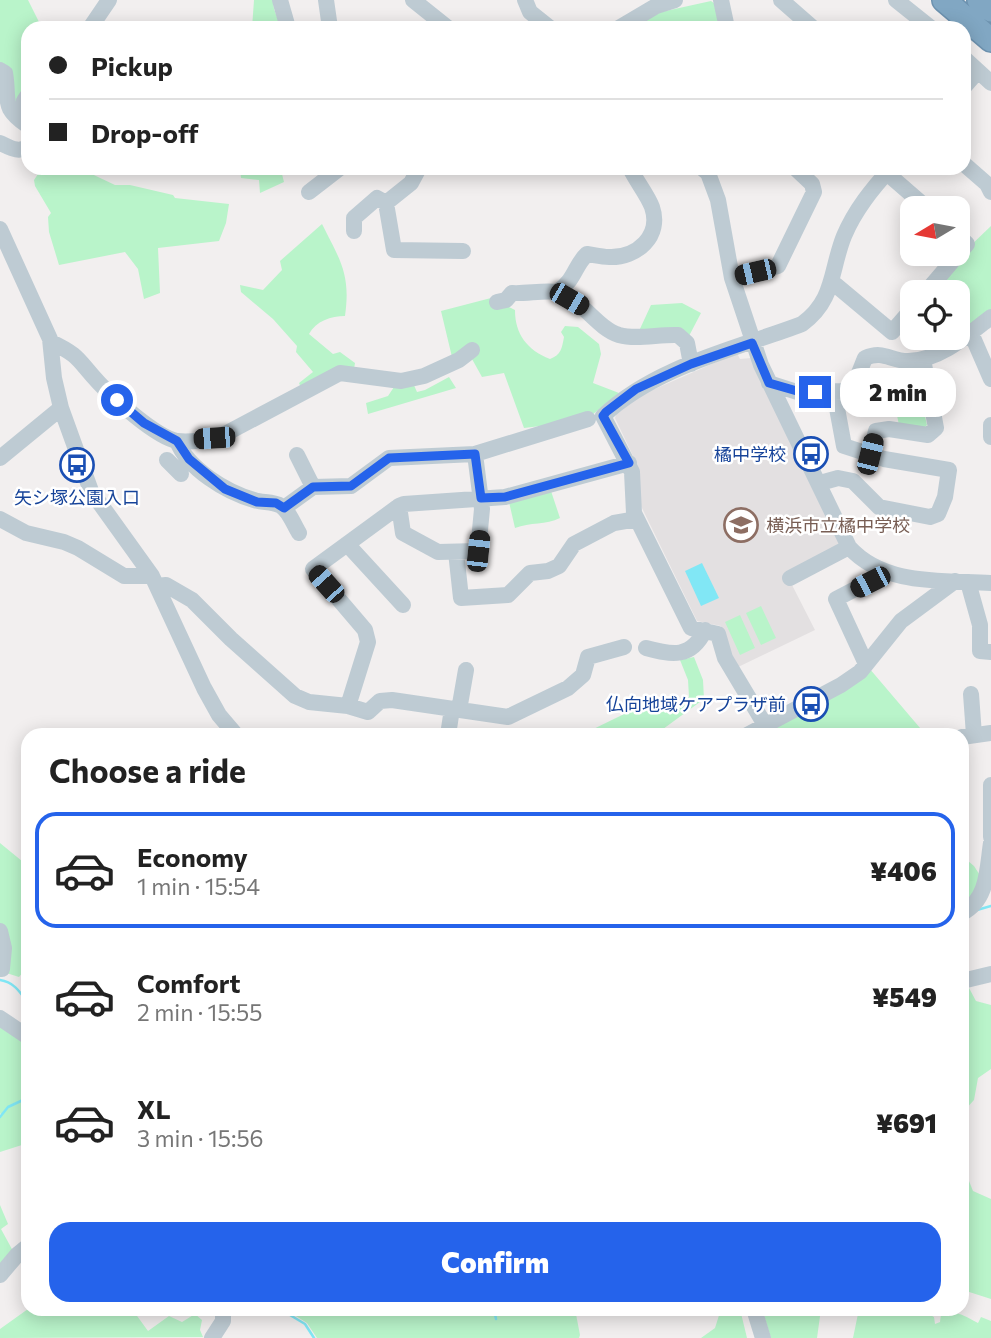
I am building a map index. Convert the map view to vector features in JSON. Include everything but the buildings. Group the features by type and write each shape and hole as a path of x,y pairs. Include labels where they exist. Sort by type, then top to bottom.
{"highway":[{"path":"944,0 969,21"},
{"path":"979,0 991,10"},
{"path":"971,23 991,40"}],"street":[{"path":"95,21 109,0"},
{"path":"280,0 286,21"},
{"path":"326,0 329,21"},
{"path":"413,0 439,21"},
{"path":"524,0 530,12 541,21"},
{"path":"631,21 656,6 675,0"},
{"path":"721,0 726,21"},
{"path":"781,0 806,21"},
{"path":"896,0 922,21"},
{"path":"971,64 991,83"},
{"path":"0,70 5,73 7,82 4,99 13,117 21,122"},
{"path":"971,79 978,71"},
{"path":"0,143 21,149"},
{"path":"971,170 987,184 991,192"},
{"path":"309,192 331,175"},
{"path":"386,203 411,183 415,175"},
{"path":"557,292 569,283 587,254 609,258 646,244 655,218 651,204 634,175"},
{"path":"709,175 718,200 732,278 752,343 849,547 867,564 899,577 991,583"},
{"path":"732,278 778,266 814,192 812,184 802,175"},
{"path":"765,725 725,658 718,634 691,628 634,513 632,472 603,416 636,389 691,364 802,324 816,314 824,301 843,238 856,211 882,175"},
{"path":"891,175 914,196"},
{"path":"354,231 354,218 377,198 386,203"},
{"path":"386,203 394,250 463,251"},
{"path":"0,229 51,342 54,378 61,408 91,491 155,581 204,688 219,715 230,728"},
{"path":"936,280 949,266"},
{"path":"831,281 892,332 900,323"},
{"path":"497,302 506,300 512,293 557,292 581,306 610,331 620,335 678,335 687,343 691,364"},
{"path":"769,383 797,391 846,390 855,383 865,358 879,353 908,361 930,358 971,333 991,317"},
{"path":"971,333 991,379"},
{"path":"51,342 72,352 97,381 144,423 177,441 214,438 225,434 341,373 401,381 424,376 459,360 472,350"},
{"path":"870,454 876,431 889,429 928,435 936,428 923,359"},
{"path":"820,483 838,478 853,481 879,507 930,517 937,514 945,497 949,470 884,459 844,446 834,392"},
{"path":"0,458 61,408"},
{"path":"284,508 313,487 351,486 389,458 475,454 588,419"},
{"path":"991,425 991,437"},
{"path":"177,441 177,464 257,502 276,503 284,508 299,533"},
{"path":"398,506 403,533 438,552 478,551 481,498 475,454"},
{"path":"297,455 313,487"},
{"path":"348,706 368,642 365,630 313,569 398,506 505,497 629,463"},
{"path":"0,519 26,533 78,548 124,576 155,581 192,600 231,639 295,695 309,702 348,706 368,712 380,701 392,700 508,717 568,688 583,675 588,657 624,647"},
{"path":"456,552 461,598 508,595 530,573 548,571 559,566 574,544 614,523 637,519"},
{"path":"347,544 403,605"},
{"path":"790,578 849,547"},
{"path":"866,664 836,599 886,573"},
{"path":"962,582 980,625 980,651 991,652"},
{"path":"760,728 860,672 901,621 962,582"},
{"path":"646,648 671,655 682,652 701,639 705,631"},
{"path":"450,728 466,670"},
{"path":"969,728 971,694"},
{"path":"969,736 991,733"},
{"path":"991,785 991,837"},
{"path":"969,910 981,898 991,844"},
{"path":"0,931 4,948 0,969"},
{"path":"969,979 991,974"},
{"path":"0,1018 21,1032"},
{"path":"0,1275 21,1252"},
{"path":"212,1338 223,1321 223,1316"},
{"path":"756,1316 763,1338"}],"shaded area":[{"name":"横浜市立橘中学校","path":"737,353 740,359 751,358 849,556 791,583 815,630 736,668 729,655 721,626 697,621 641,506 635,460 615,418 641,395"}],"green space":[{"path":"0,0 28,0 38,21 21,21 21,118 17,116 0,65"},
{"path":"254,0 273,0 278,21 252,21"},
{"path":"711,1 715,4 718,21 644,21 661,12"},
{"path":"37,175 94,175 115,185 130,185 173,195 175,198 229,204 226,223 219,241 158,248 160,293 144,299 138,269 125,252 59,265 49,232 48,217 51,213 34,180"},
{"path":"241,175 282,175 284,182 260,193 259,180 241,178"},
{"path":"322,224 339,258 345,278 345,316 324,320 309,334 333,354 340,352 355,363 354,369 302,390 299,383 313,372 296,352 297,346 273,319 241,292 240,285 263,290 282,270 280,261"},
{"path":"991,226 991,313 970,328 970,280 941,280 953,266 970,266 970,246"},
{"path":"491,298 515,310 517,327 524,340 535,351 550,359 560,351 564,337 561,332 565,326 578,327 599,344 601,354 593,383 619,393 592,415 557,424 524,428 504,373 482,377 467,350 452,357 441,311"},
{"path":"682,303 701,313 689,336 639,331 651,305"},
{"path":"449,377 456,388 368,414 366,403 388,396 396,384 413,383 417,392"},
{"path":"921,399 927,425 924,428 899,425 895,406"},
{"path":"551,491 560,518 515,528 509,502"},
{"path":"761,606 776,638 761,645 746,613"},
{"path":"740,615 755,648 740,655 725,622"},
{"path":"694,657 703,680 704,699 664,728 595,728 653,700 661,708 689,697 688,680 680,660"},
{"path":"869,668 920,728 769,728"},
{"path":"0,843 21,860 21,975 19,977 0,971"},
{"path":"969,862 974,866 985,883 969,903"},
{"path":"969,988 976,1001 991,1005 991,1069 978,1078 974,1100 969,1105"},
{"path":"0,1024 21,1038 21,1145 0,1152"},
{"path":"969,1181 973,1191 991,1199 991,1299 969,1292"},
{"path":"0,1205 8,1224 1,1229 13,1251 0,1267"},
{"path":"21,1314 137,1316 148,1331 169,1316 182,1322 197,1316 202,1320 200,1330 203,1337 0,1338 0,1329"},
{"path":"296,1316 576,1316 580,1335 579,1338 317,1338 307,1323"},
{"path":"719,1316 742,1316 747,1338 701,1338 715,1328"},
{"path":"764,1316 820,1316 817,1338 771,1338"},
{"path":"858,1316 932,1316 935,1324 940,1322 941,1316 964,1316 978,1323 981,1317 991,1321 991,1338 853,1338"}],"water":[{"path":"702,563 719,598 701,606 685,571"}],"waterway":[{"path":"977,910 991,906"},
{"path":"0,980 13,985 21,994"},
{"path":"0,1117 8,1107 21,1101"},
{"path":"292,1316 305,1324 314,1338"}],"place":[{"name":"橘中学校","path":"811,454"},
{"name":"矢シ塚公園入口","path":"77,465"},
{"name":"横浜市立橘中学校","path":"741,525"},
{"name":"仏向地域ケアプラザ前","path":"811,704"}],"route":[{"path":"117,400 144,423 177,441 179,448 189,459 225,489 257,502 276,503 284,508 313,487 351,486 389,458 475,454 481,498 505,497 629,463 603,416 606,412 636,389 691,364 752,343 769,383 797,391 815,392"}]}
